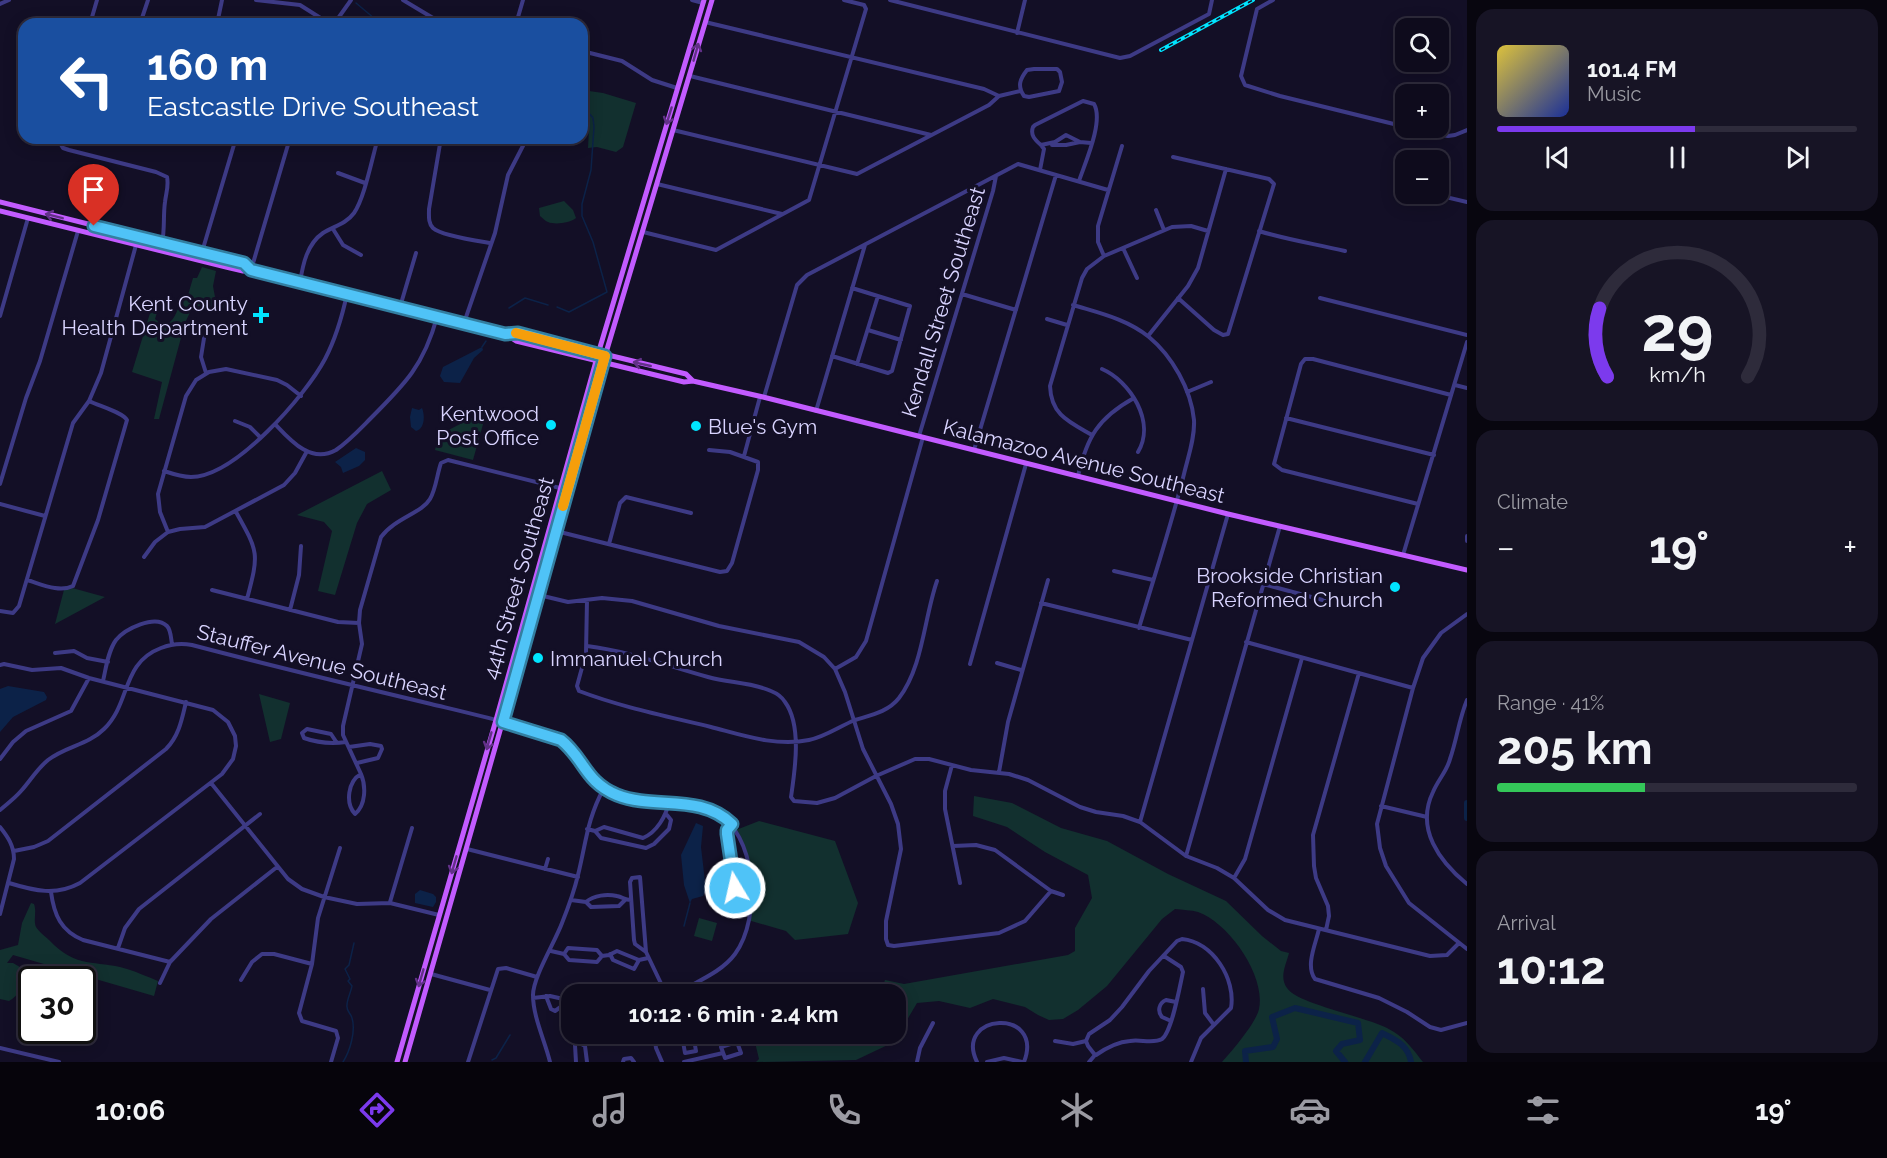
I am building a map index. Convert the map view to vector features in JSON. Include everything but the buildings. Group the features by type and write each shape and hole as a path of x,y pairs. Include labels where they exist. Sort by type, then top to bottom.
{"main road":[{"name":"44th Street Southeast","path":"404,1062 467,849 604,359 712,0"},
{"path":"703,2 707,8 706,19"},
{"name":"44th Street Southeast","path":"397,1062 496,720 596,360 703,2"},
{"path":"684,65 690,76"},
{"path":"677,88 682,94 681,103"},
{"path":"656,160 660,164 661,171"},
{"name":"Kalamazoo Avenue Southeast","path":"0,206 116,231 244,263 251,270"},
{"name":"Kalamazoo Avenue Southeast","path":"0,206 28,218 78,231 400,307 505,334 523,343 596,360 604,359 686,374 693,381"},
{"path":"638,220 638,226 643,232"},
{"path":"78,231 85,227 108,232 116,231"},
{"path":"634,233 638,237 639,244"},
{"path":"128,243 155,247 162,243"},
{"path":"621,279 625,289"},
{"name":"Kalamazoo Avenue Southeast","path":"505,334 518,333 536,337 684,382 693,381 761,397 1228,514 1467,570"},
{"path":"523,343 526,337 536,337"},
{"path":"669,378 678,377 679,373"},
{"path":"567,466 567,472 571,478"},
{"path":"560,488 564,492 564,502"},
{"path":"534,582 535,590 539,595"},
{"path":"520,634 524,642 519,657 520,661"},
{"path":"476,788 482,795"},
{"path":"471,804 476,807 477,813"},
{"path":"467,819 463,842 467,849"},
{"path":"439,915 443,919 444,928"},
{"path":"426,960 431,963 431,974"},
{"path":"399,1052 404,1062"}],"street":[{"path":"0,3 9,0"},
{"path":"92,18 97,0"},
{"path":"142,18 148,0"},
{"path":"218,18 222,0"},
{"path":"256,0 300,5 322,18"},
{"path":"337,18 351,0"},
{"path":"403,0 423,14 433,18"},
{"path":"409,5 412,0"},
{"path":"518,18 523,0"},
{"path":"692,0 703,2"},
{"path":"643,232 716,250 809,200 866,9 864,5 844,0"},
{"path":"890,0 1114,58 1125,58 1209,14 1212,0"},
{"path":"1017,33 1025,0"},
{"path":"1273,0 1257,9 1240,76 1245,85 1280,96 1395,124"},
{"path":"706,19 852,58 984,89 999,96"},
{"path":"588,53 622,62 652,80 677,88"},
{"path":"1057,69 1060,72 1062,82 1059,91 1029,97 1024,96 1020,91 1020,82 1027,70 1057,69"},
{"path":"690,76 932,135"},
{"path":"673,130 857,174 995,101 999,96 1020,91"},
{"path":"1040,170 1044,149 1034,139 1032,127 1083,100 1094,104 1097,109 1097,125 1079,181"},
{"path":"1449,136 1467,130"},
{"path":"1048,145 1066,135 1080,142"},
{"path":"1041,145 1091,143"},
{"path":"62,144 69,150 156,172 167,177 162,243"},
{"path":"202,253 234,144"},
{"path":"251,270 288,144"},
{"path":"300,282 305,259 312,245 323,233 352,216 357,208 376,144"},
{"path":"440,144 429,209 429,221 432,227 447,234 490,243"},
{"path":"464,324 501,209 508,176 524,144"},
{"path":"1104,256 1098,242 1098,226 1122,146"},
{"path":"1173,157 1269,178 1274,182 1228,334 1223,335 1214,330 1178,298"},
{"path":"744,456 799,282 807,275 1018,164 1108,190"},
{"path":"1148,336 1178,298 1197,268 1226,169"},
{"path":"338,173 365,183"},
{"name":"Kendall Street Southeast","path":"835,669 856,657 866,640 996,175"},
{"path":"974,450 1056,175"},
{"path":"657,184 783,214"},
{"path":"1449,198 1467,202"},
{"path":"1156,210 1164,230"},
{"path":"0,316 28,218"},
{"path":"1092,435 1068,422 1059,414 1050,396 1051,379 1066,325 1079,285 1087,270 1104,256 1179,225 1208,231"},
{"path":"333,229 343,245 361,255"},
{"path":"0,484 24,404 40,362 78,231"},
{"path":"1259,231 1285,239 1345,251"},
{"path":"816,411 865,244"},
{"path":"0,611 9,613 17,611 73,423 89,401 101,373 136,245"},
{"path":"1123,248 1137,278"},
{"path":"400,307 416,253"},
{"path":"832,357 891,373 901,340 910,306 852,288"},
{"path":"164,471 191,477 203,476 239,456 275,424 301,396 324,361 342,320 347,294"},
{"path":"962,294 1016,310"},
{"path":"857,364 878,296"},
{"path":"1320,298 1467,335"},
{"path":"1073,305 1120,320 1148,336 1171,362 1187,392 1194,420 1177,500 1139,628"},
{"path":"275,424 306,453 324,455 336,450 405,384 428,347 437,317"},
{"path":"1047,319 1066,325"},
{"path":"868,330 901,340"},
{"path":"205,332 201,357 207,373"},
{"path":"1403,555 1467,342"},
{"path":"1418,504 1282,470 1274,464 1299,370 1305,359 1313,359 1451,395"},
{"path":"168,532 158,502 159,490 189,389 196,380 207,373 224,369 270,378 287,385 301,396"},
{"path":"1102,369 1122,381 1139,408 1143,427 1142,442 1138,452"},
{"path":"1187,392 1211,382"},
{"path":"1455,385 1467,388"},
{"path":"1078,476 1083,454 1092,435 1111,412 1134,398"},
{"path":"27,580 56,588 73,586 98,520 127,420 123,415 89,401"},
{"path":"1287,418 1434,455"},
{"path":"235,421 251,428 260,437"},
{"path":"556,531 720,572 728,571 758,470 758,462 744,456 709,450"},
{"path":"144,557 155,542 168,532 205,527 286,484 306,453"},
{"path":"361,774 353,778 350,787 350,805 355,814 359,811 365,787 361,774 357,763 343,735 352,685 363,644 359,623 363,596 381,537 388,527 426,503 431,496 441,463 448,460 560,488"},
{"path":"970,664 1026,464"},
{"path":"609,544 620,502 626,497 691,513"},
{"path":"0,504 45,516"},
{"path":"236,512 256,550 256,565 247,599"},
{"path":"1140,822 1228,514"},
{"path":"1186,856 1280,526"},
{"path":"1467,536 1467,542"},
{"path":"290,610 299,574 302,546"},
{"path":"1114,571 1153,580"},
{"path":"999,772 1021,670 1047,580"},
{"path":"588,600 587,646 577,690 681,721 776,742 795,742 809,740 889,707 907,687 915,667 937,581"},
{"path":"1263,584 1330,602"},
{"path":"212,590 338,622 359,623"},
{"path":"539,595 568,602 602,598 632,601 719,626 799,642 824,657 835,669 876,776 897,819 901,849 886,921 888,945 999,933 1013,928 1033,915 1052,891"},
{"path":"1041,603 1192,640"},
{"path":"1467,614 1435,639 1423,658 1377,824 1380,848 1386,866 1409,903 1467,949"},
{"path":"103,681 112,648 118,638 148,621 163,623 170,628 172,644"},
{"path":"1246,642 1413,688"},
{"name":"Stauffer Avenue Southeast","path":"0,810 20,793 47,760 89,740 103,730 116,714 133,671 144,657 154,650 172,644 192,645 496,720 561,740 568,745 585,772 604,788"},
{"path":"587,646 644,658 710,678 771,690 786,702 792,719 795,768 791,800 798,803 825,801 915,759 923,758 971,770 999,772 1028,780 1080,807 1140,822 1186,856 1217,868 1234,878 1278,917 1430,956 1447,955 1459,943"},
{"path":"55,653 74,651 87,658 108,662"},
{"path":"1234,878 1245,859 1302,657"},
{"path":"997,663 1021,670"},
{"path":"0,665 32,670 61,668 89,678 212,709 230,724 235,736 235,752 230,765 211,783 80,883 70,888 51,892 32,890 9,883"},
{"path":"1326,930 1329,916 1328,906 1316,878 1313,835 1359,673"},
{"path":"0,759 13,742 26,731 71,711 89,678"},
{"path":"1467,700 1450,761 1432,792 1427,817 1430,838 1439,857 1467,884"},
{"path":"14,850 34,847 48,840 166,749 178,732 186,702"},
{"path":"337,743 333,736 322,732 307,729 302,733 304,738 309,740 333,744 346,742"},
{"path":"349,747 370,744 382,749 378,758 357,763"},
{"path":"952,765 945,800 960,883"},
{"path":"211,783 294,884 324,897 357,904 390,903 439,915"},
{"path":"550,1062 533,998 537,977 551,951 571,900 578,877 586,829 604,788 630,799 669,802 711,809 732,824 743,842 750,880 750,909 743,937 737,952 728,962 692,984"},
{"path":"594,831 604,827 643,838 650,835 667,815 669,802"},
{"path":"1381,806 1427,817"},
{"path":"118,948 125,928 139,909 260,814"},
{"path":"586,829 594,831 602,838 640,848 649,847 669,829 671,820 667,815"},
{"path":"732,824 727,834 738,906 750,909"},
{"path":"0,827 14,850 14,865 0,914"},
{"path":"390,903 412,828"},
{"path":"952,846 976,845 995,850 1052,891 1063,895"},
{"path":"331,1062 338,1038 336,1031 302,1021 298,1013 312,964 315,929 340,848"},
{"path":"467,849 578,877"},
{"path":"545,869 548,859"},
{"path":"160,983 170,962 211,919 278,867"},
{"path":"646,952 635,944 634,940 630,882 633,877 638,876 640,877 646,952 661,984"},
{"path":"51,892 57,916 64,928 72,935 83,940 170,962"},
{"path":"586,902 592,897 605,896 617,896 631,900"},
{"path":"571,900 586,902 591,907 619,906 625,900"},
{"path":"1319,929 1310,970 1315,979 1379,998 1430,1027 1441,1030 1467,1023"},
{"path":"1095,1055 1086,1041 1089,1034 1110,1020 1149,971 1177,941 1182,939 1204,947 1220,964 1232,991 1231,1008 1201,1038 1191,1062"},
{"path":"564,954 568,948 597,950 602,956"},
{"path":"551,951 564,954 569,960 597,962 602,956 618,951 639,960 648,958"},
{"path":"241,980 252,962 262,954 274,954 312,964"},
{"path":"610,954 613,960 634,969 639,960"},
{"path":"1089,1062 1095,1055 1110,1046 1129,1041 1160,1040 1165,1036 1171,1021 1183,969 1164,956"},
{"path":"468,1062 496,971 502,968 537,977"},
{"path":"431,974 490,990"},
{"path":"1203,989 1205,1013 1214,1025"},
{"path":"533,998 546,996 561,999"},
{"path":"546,996 551,1009 555,1011 561,1007"},
{"path":"1171,1021 1162,1017 1159,1012 1161,1003 1166,1000 1176,1002"},
{"path":"977,1062 974,1043 978,1033 986,1025 1005,1022 1015,1026 1026,1040 1028,1049 1023,1062 1004,1058 987,1062"},
{"path":"917,1062 920,1048 933,1023"},
{"path":"693,1034 696,1050 690,1052 684,1053 681,1036 693,1034"},
{"path":"1055,1041 1073,1044 1086,1041"},
{"path":"576,1062 574,1047 578,1042 585,1046 587,1062"},
{"path":"737,1042 741,1053 725,1058 723,1053 721,1047 737,1042"},
{"path":"655,1044 662,1062"},
{"path":"0,1048 59,1062"},
{"path":"690,1052 693,1061"},
{"path":"684,1062 723,1053"},
{"path":"623,1062 624,1059 631,1058 634,1062"}],"green space":[{"path":"588,91 636,103 623,147 616,152 597,147 588,148"},
{"path":"564,201 573,210 576,218 573,220 554,223 547,222 540,216 539,208"},
{"path":"202,267 216,271 213,286 215,297 225,305 222,311 200,306 192,308 185,323 159,419 154,419 162,382 132,372 154,300 160,303 155,319 160,323 170,322 184,296 188,295 193,278 197,278"},
{"path":"487,410 473,460 435,450 439,435"},
{"path":"382,471 391,490 367,504 357,523 335,595 318,591 332,531 324,522 297,515"},
{"path":"65,586 105,597 55,624"},
{"path":"259,694 290,703 281,739 270,742"},
{"path":"974,796 1012,803 1061,828 1107,841 1168,874 1226,901 1262,936 1281,951 1289,953 1284,980 1287,988 1294,994 1305,1000 1384,1026 1402,1038 1423,1062 1222,1062 1243,1037 1257,1015 1260,996 1257,981 1243,952 1222,927 1210,918 1190,910 1175,909 1162,919 1107,986 1078,1010 1063,1019 1049,1020 1025,1007 993,999 970,1008 939,1001 917,1003 906,1022 906,984 904,984 1068,955 1075,951 1075,928 1092,898 1088,875 1045,852 1007,827 973,816"},
{"path":"759,821 835,841 858,903 848,934 795,940 786,931 748,920 749,874 736,830"},
{"path":"31,903 34,904 36,927 59,949 78,960 127,969 158,981 154,996 96,979 96,966 51,966 13,955 7,963 18,966 18,993 9,1001 0,999 0,950 18,945 22,923"},
{"path":"699,918 717,923 712,941 694,936"},
{"path":"885,980 904,984 884,984"},
{"path":"755,1044 890,1044 856,1060 756,1062 759,1059"}],"water":[{"path":"482,347 483,350 474,358 460,383 444,382 440,376 443,367"},
{"path":"412,408 419,410 422,408 424,414 423,425 416,431 411,427"},
{"path":"356,448 365,452 365,460 359,466 343,473 341,467 335,462"},
{"path":"8,686 44,692 47,697 46,700 13,717 0,732 0,689"},
{"path":"696,823 703,826 701,847 706,890 703,896 692,899 690,903 684,885 681,855"},
{"path":"420,890 436,897 433,907 415,903 415,894"}],"waterway":[{"path":"356,3 374,18"},
{"path":"557,307 569,312 607,292 593,242 582,216 582,204 591,170 594,127 593,118 588,112"},
{"path":"509,308 525,298 548,305"},
{"path":"482,347 486,341"},
{"path":"1467,803 1467,818"},
{"path":"684,926 690,903"},
{"path":"343,1062 353,1035 352,1018 347,1007 352,986 345,969 349,965 354,943"},
{"path":"1246,1062 1245,1051 1273,1047 1277,1039 1272,1017 1295,1008 1358,1023 1360,1040 1342,1044 1336,1051 1345,1062"},
{"path":"1365,1062 1382,1033 1404,1047 1411,1062"},
{"path":"492,1060 496,1058 510,1035"}],"railway":[{"path":"1161,50 1253,0"}],"slow traffic":[{"path":"516,333 605,356 563,506"}],"place":[{"name":"Kent County Health Department","path":"261,315"},
{"name":"Kentwood Post Office","path":"551,425"},
{"name":"Blue's Gym","path":"696,426"},
{"name":"Brookside Christian Reformed Church","path":"1395,587"},
{"name":"Immanuel Church","path":"538,658"}],"route":[{"path":"94,226 244,263 251,270 505,334 518,333 605,356 503,722 561,740 568,745 585,772 593,780 618,795 630,799 691,804 720,814 732,824 727,834 735,888"}]}
